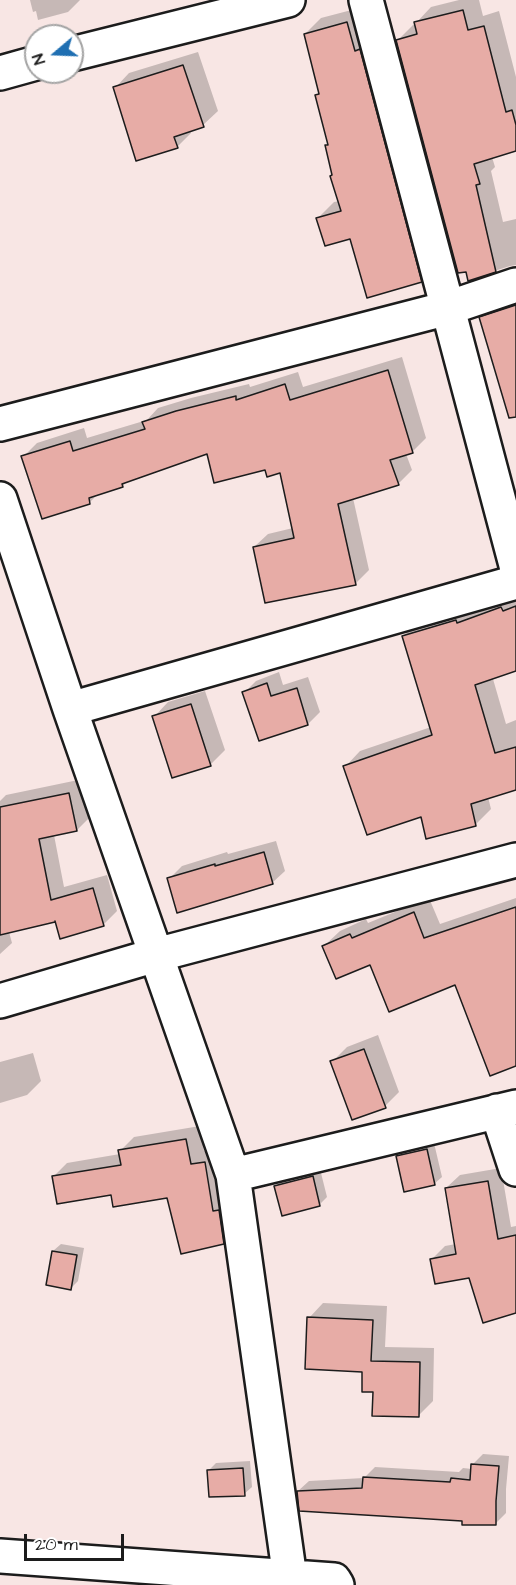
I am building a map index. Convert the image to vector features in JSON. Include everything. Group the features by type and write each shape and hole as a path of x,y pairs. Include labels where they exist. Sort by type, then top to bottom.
{"street":[{"path":"84,51 288,0"},
{"path":"366,0 516,565"},
{"path":"0,73 24,66"},
{"path":"0,424 448,308 516,285"},
{"path":"0,499 70,709 232,1175 290,1578"},
{"path":"70,709 516,582"},
{"path":"0,1001 156,955 516,860"},
{"path":"232,1175 506,1109 516,1169"},
{"path":"0,1556 334,1580 337,1585"}],"building":[{"path":"463,10 468,30 484,26 506,112 512,110 516,125 516,151 474,164 480,184 476,185 496,272 468,281 466,272 458,273 396,40 417,34 414,22"},
{"path":"347,22 355,51 360,49 422,282 367,298 350,239 325,246 316,218 341,211 330,176 332,175 325,145 328,145 315,95 319,94 304,34"},
{"path":"183,65 204,127 174,137 178,148 136,161 113,87"},
{"path":"516,305 516,417 509,418 479,317"},
{"path":"388,370 413,453 390,460 399,485 338,504 356,585 265,603 253,547 294,538 280,473 267,477 265,470 214,483 207,454 89,498 90,504 42,519 21,456 70,441 73,451 145,429 142,422 176,411 236,396 236,400 285,384 290,400"},
{"path":"516,606 516,671 475,685 495,753 516,747 516,790 471,804 476,826 426,839 421,817 367,835 343,766 432,735 402,636 456,620 457,623 501,607 503,611"},
{"path":"267,683 271,696 297,688 308,725 259,741 242,692"},
{"path":"191,704 211,766 172,778 152,716"},
{"path":"69,793 77,831 39,839 51,900 93,888 104,926 60,939 55,921 0,935 0,807"},
{"path":"264,852 273,884 177,913 167,878"},
{"path":"516,907 516,1066 490,1076 455,985 389,1012 370,965 336,979 322,946 350,934 352,938 414,912 424,938"},
{"path":"364,1049 386,1108 352,1120 330,1061"},
{"path":"186,1139 191,1164 205,1162 213,1211 219,1210 224,1244 181,1254 167,1198 113,1207 111,1195 57,1204 52,1176 121,1165 118,1150"},
{"path":"427,1149 435,1185 404,1192 396,1156"},
{"path":"313,1176 320,1206 282,1216 274,1186"},
{"path":"488,1181 498,1239 516,1235 516,1313 483,1323 469,1278 435,1284 430,1259 456,1254 445,1188"},
{"path":"52,1251 77,1255 71,1290 46,1285"},
{"path":"307,1317 373,1320 371,1361 420,1362 419,1417 372,1416 373,1392 362,1392 362,1372 305,1369"},
{"path":"471,1464 499,1466 496,1525 462,1525 462,1521 299,1511 297,1491 362,1488 363,1477 450,1482 451,1478 470,1480"},
{"path":"243,1468 245,1496 209,1497 207,1470"}]}
